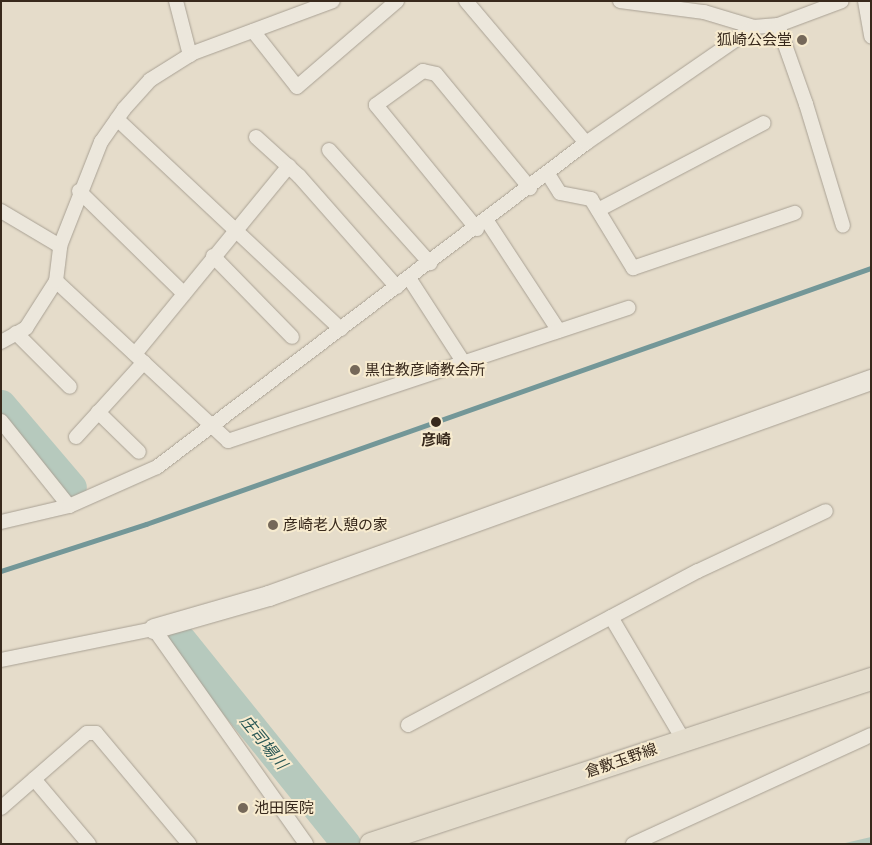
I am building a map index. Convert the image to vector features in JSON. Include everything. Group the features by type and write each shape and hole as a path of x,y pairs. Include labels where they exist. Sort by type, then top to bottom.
{"main road":[{"name":"倉敷玉野線","path":"371,844 682,739 871,679"}],"street":[{"path":"176,1 190,55"},
{"path":"1,342 26,328 56,281 60,246 80,191 101,142 117,119 150,80 190,55 333,1"},
{"path":"253,31 297,87 397,1"},
{"path":"466,1 586,143"},
{"path":"620,1 704,12 754,27 778,25 842,1"},
{"path":"866,1 871,36"},
{"path":"778,25 806,104 843,226"},
{"path":"1,522 69,506 157,467 482,225 586,143 754,27"},
{"path":"530,188 436,74 423,71 376,105 482,225 559,331"},
{"path":"117,119 341,329"},
{"path":"598,210 764,123"},
{"path":"256,137 288,166 397,288"},
{"path":"329,150 430,263"},
{"path":"76,437 140,358 184,294 288,166"},
{"path":"548,174 560,193 591,199 633,268 795,213"},
{"path":"80,191 184,294"},
{"path":"1,211 60,246"},
{"path":"214,256 292,337"},
{"path":"409,278 464,363"},
{"path":"56,281 140,358 210,428 228,441 628,308"},
{"path":"16,333 70,387"},
{"path":"1,660 154,629 269,596 871,380"},
{"path":"98,412 138,452"},
{"path":"1,421 69,506"},
{"path":"408,725 698,571 826,512"},
{"path":"612,617 682,739"},
{"path":"154,629 306,844"},
{"path":"1,808 87,733 96,732 189,844"},
{"path":"633,844 871,735"},
{"path":"34,779 88,844"}],"shaded area":[{"path":"871,837 871,844 841,844"}],"waterway":[{"name":"庄司場川","path":"1,404 72,487"},
{"name":"庄司場川","path":"182,640 346,844"}],"transit line":[{"path":"1,571 146,524 871,268"}],"place":[{"name":"狐崎公会堂","path":"802,40"},
{"name":"黒住教彦崎教会所","path":"355,370"},
{"name":"彦崎","path":"436,422"},
{"name":"彦崎老人憩の家","path":"273,525"},
{"name":"池田医院","path":"243,808"}]}
